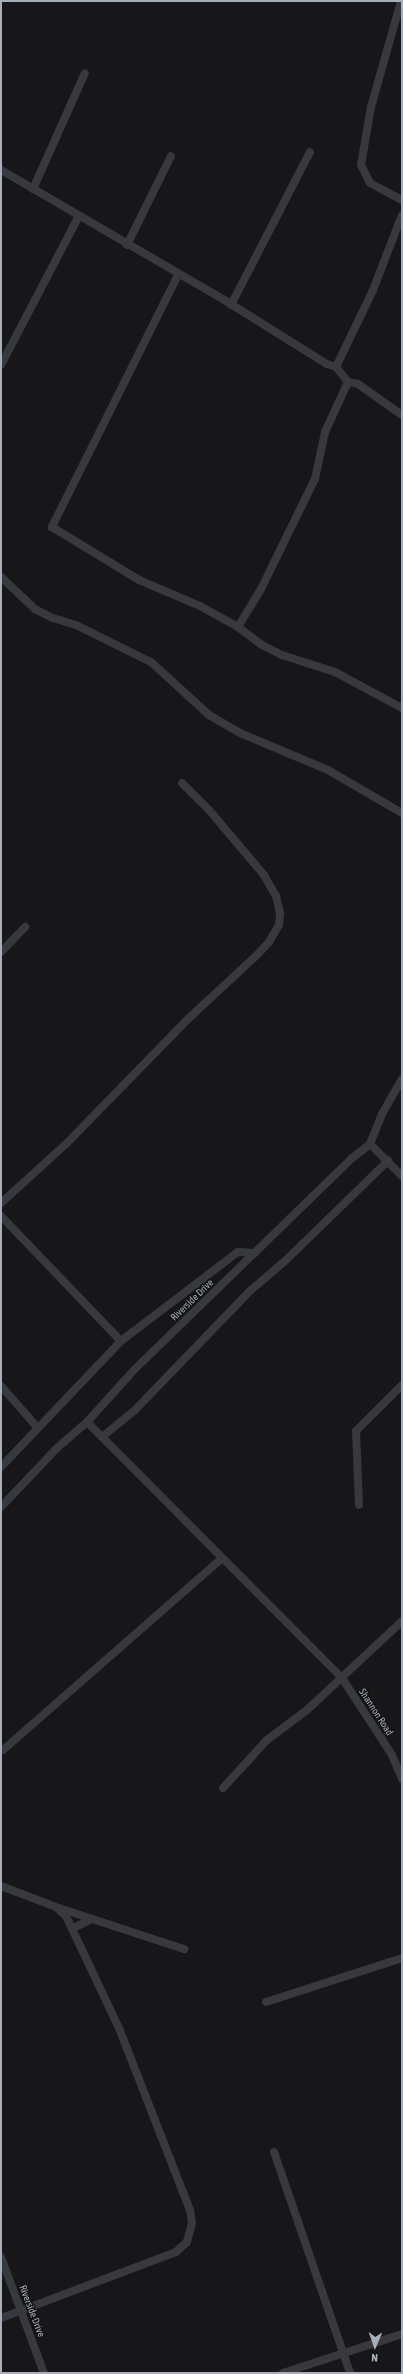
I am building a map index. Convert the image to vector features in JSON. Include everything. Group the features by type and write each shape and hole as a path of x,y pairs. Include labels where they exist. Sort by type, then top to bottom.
{"street":[{"path":"401,1 371,108 361,165 370,183 402,200"},
{"path":"33,189 84,73"},
{"path":"231,305 310,152"},
{"path":"127,245 171,156"},
{"path":"1,170 231,305 327,364 336,367 348,382 358,384 402,415"},
{"path":"336,367 373,290 402,215"},
{"path":"1,365 79,216"},
{"path":"178,275 52,527 139,580 200,606 238,627 262,645 282,655 335,672 402,708"},
{"path":"238,627 261,589 315,480 325,432 348,382"},
{"path":"1,577 35,609 53,618 76,625 151,662 209,715 240,733 328,770 402,813"},
{"path":"1,1203 67,1143 187,1020 257,955 269,942 279,925 280,913 276,896 264,874 209,810 182,783"},
{"path":"1,952 25,927"},
{"path":"402,1079 382,1114 370,1144 402,1176"},
{"name":"Riverside Drive","path":"1,1507 56,1450 87,1422 134,1370 351,1159 370,1144"},
{"path":"102,1436 135,1410 240,1300 285,1261 388,1161"},
{"path":"1,1216 121,1341"},
{"path":"1,1467 37,1427 121,1341 238,1252 255,1253"},
{"path":"359,1505 356,1432 402,1385"},
{"path":"1,1386 37,1427"},
{"name":"Shannon Road","path":"87,1422 342,1678 392,1756 402,1779"},
{"path":"3,1750 222,1558"},
{"path":"223,1788 267,1740 307,1710 402,1621"},
{"path":"1,1886 56,1907 184,1949"},
{"path":"1,2318 176,2252 187,2242 192,2223 190,2210 119,2028 66,1916 56,1907"},
{"path":"72,1929 92,1919"},
{"path":"266,2002 402,1958"},
{"path":"274,2152 345,2353 350,2373"},
{"name":"Riverside Drive","path":"1,2257 44,2373"},
{"path":"282,2373 402,2334"}]}
